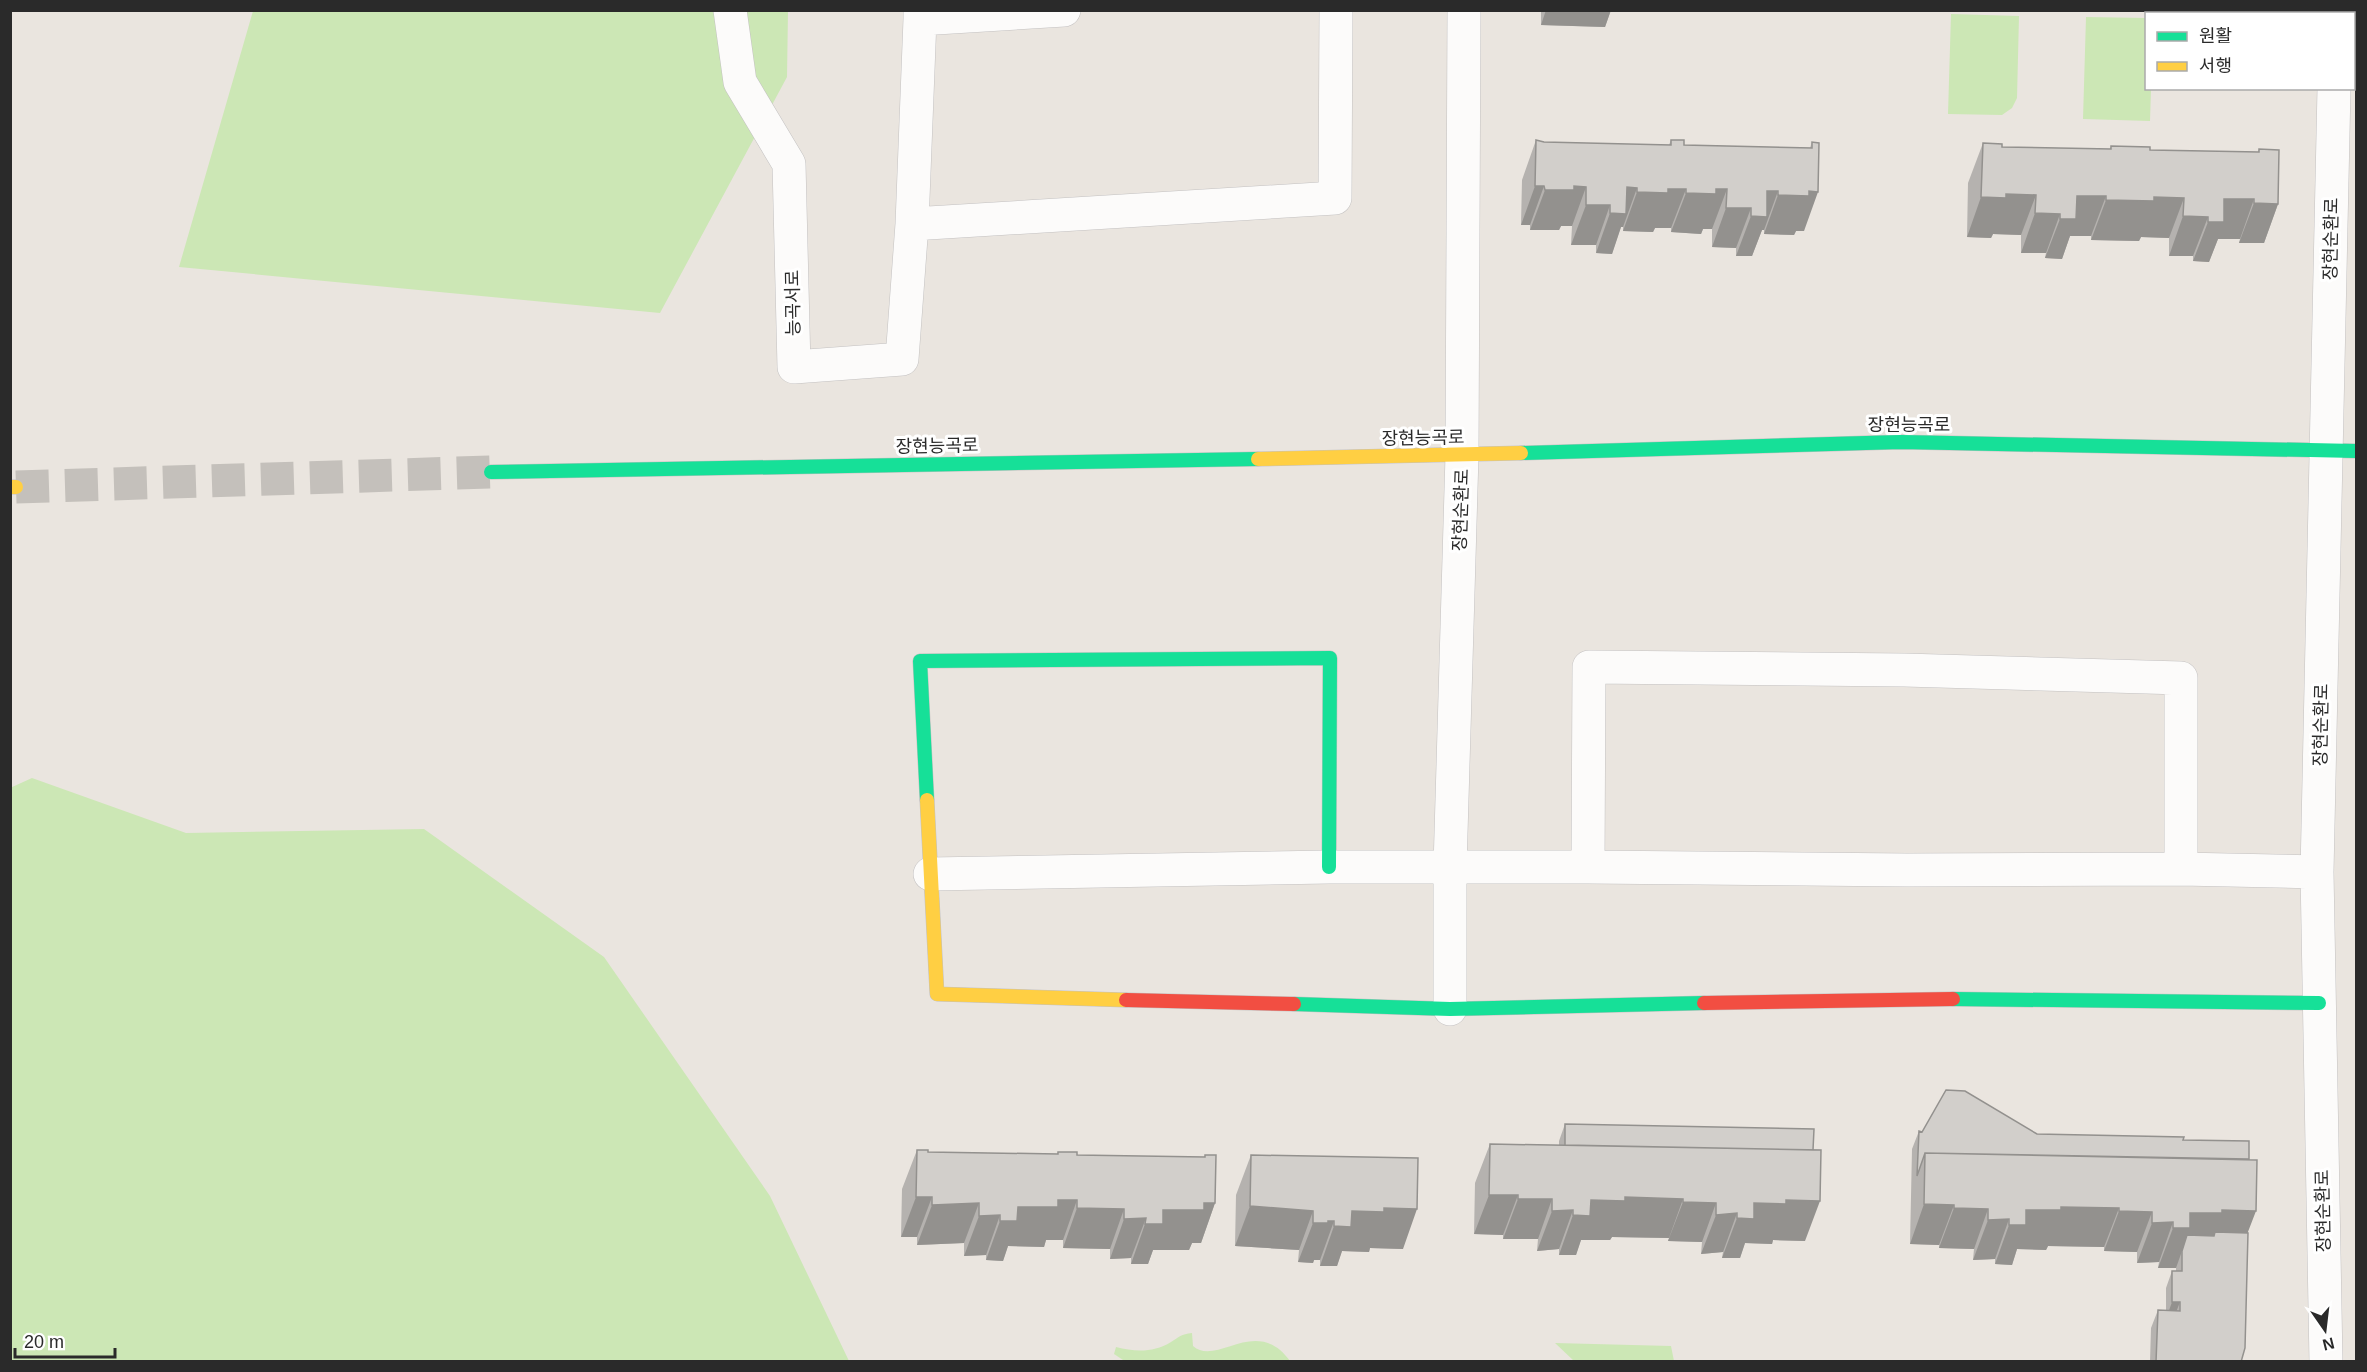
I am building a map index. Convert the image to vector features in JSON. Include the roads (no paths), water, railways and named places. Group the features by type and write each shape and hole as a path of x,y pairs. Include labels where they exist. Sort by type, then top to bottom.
{"street":[{"name":"능곡서로","path":"730,10 740,82 789,164 794,367 902,359 912,224"},
{"path":"1064,10 920,15 912,224 1335,198 1336,10"},
{"name":"장현순환로","path":"1450,1009 1450,868 1462,455 1464,10"},
{"name":"장현순환로","path":"2326,1362 2318,872 2342,451 2334,90"},
{"name":"장현능곡로","path":"491,472 1462,455 1901,442 2342,451"},
{"path":"1329,867 1330,658 920,661 937,994 1450,1009 1902,998 2319,1003"},
{"path":"1588,867 1589,667 1904,670 2181,678 2181,869"},
{"path":"930,874 1329,867 2181,869 2318,872"}],"tunnel":[{"path":"16,487 491,472"}]}
